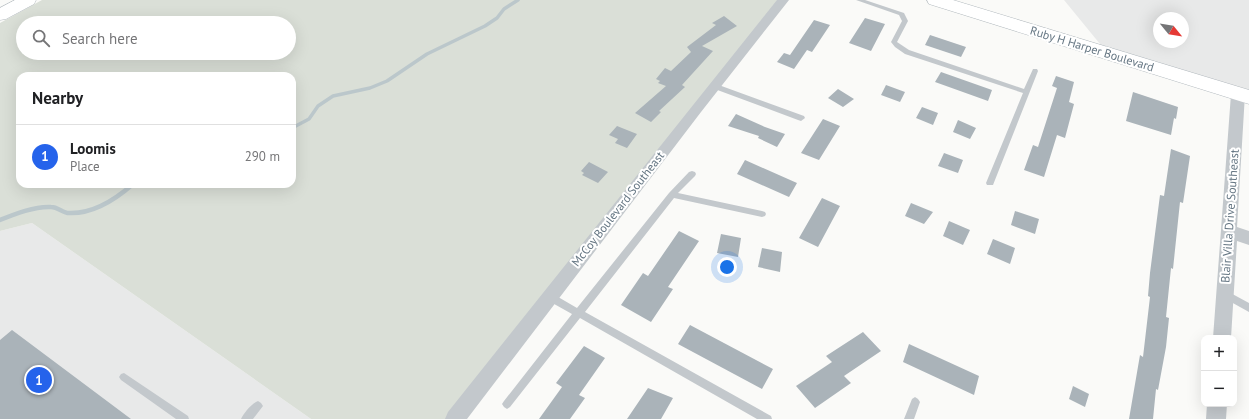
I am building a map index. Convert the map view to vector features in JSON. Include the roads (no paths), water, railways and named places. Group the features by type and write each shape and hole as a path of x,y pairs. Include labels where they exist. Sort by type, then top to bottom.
{"street":[{"path":"0,15 28,0"},
{"name":"McCoy Boulevard Southeast","path":"455,419 782,0"},
{"name":"Ruby H Harper Boulevard","path":"935,0 1243,95"},
{"name":"Blair Villa Drive Southeast","path":"1222,335 1228,231 1243,95"},
{"path":"1228,231 1249,238"},
{"path":"1216,419 1217,407"}],"lane":[{"path":"859,0 902,14 905,21 894,42 897,46 907,52 1027,92"},
{"path":"990,184 1035,71"},
{"path":"714,86 802,118"},
{"path":"507,404 672,195 692,174"},
{"path":"672,195 762,214"},
{"path":"1225,293 1249,308"},
{"path":"550,297 767,419"},
{"path":"124,376 184,419"},
{"path":"909,419 915,402"},
{"path":"246,419 258,406"}],"waterway":[{"path":"296,126 309,119 318,106 333,96 370,88 387,81 427,54 485,26 497,18 504,9 518,0"},
{"path":"0,220 25,211 45,207 54,207 69,213 87,211 112,200 128,188"}],"place":[{"name":"Loomis","path":"39,380"}]}
